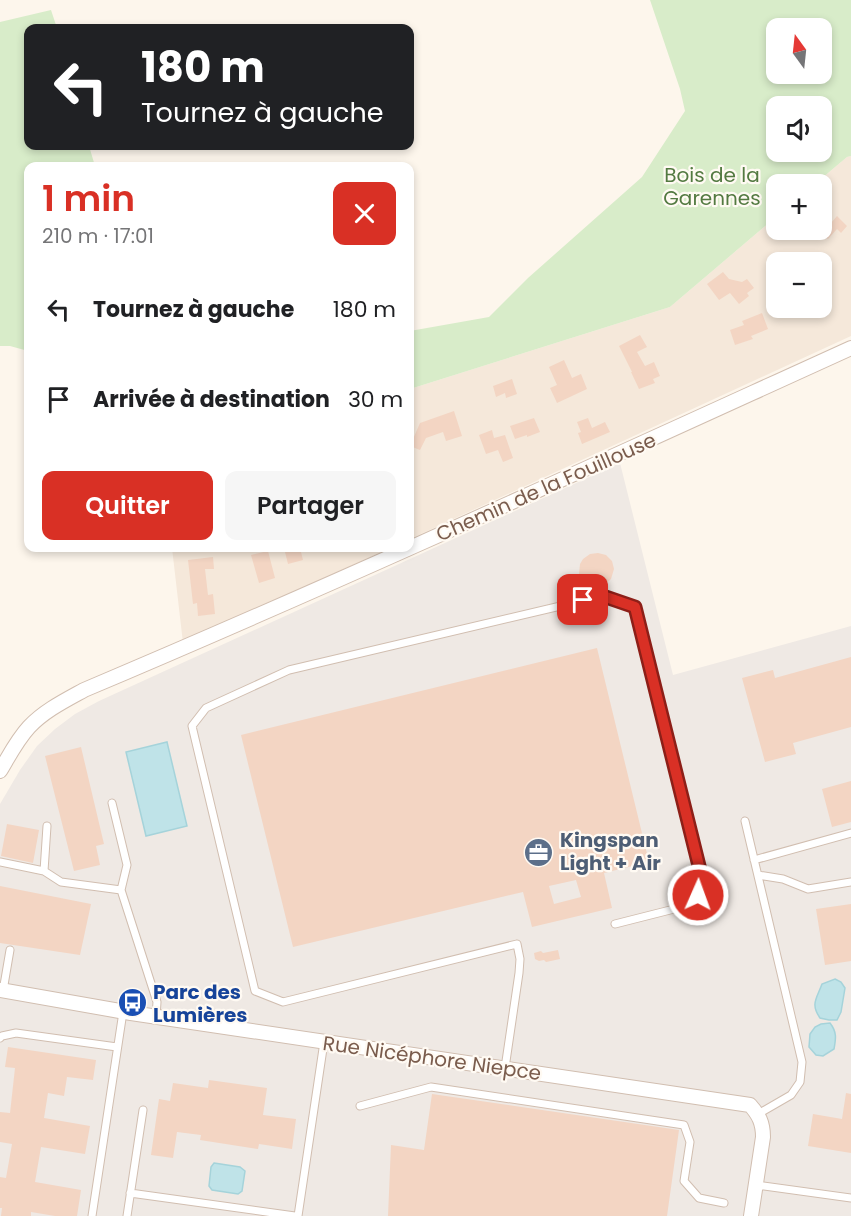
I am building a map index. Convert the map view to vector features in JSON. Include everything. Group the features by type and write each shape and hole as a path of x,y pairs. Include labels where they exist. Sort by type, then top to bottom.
{"street":[{"name":"Chemin de la Fouillouse","path":"414,546 851,348"},
{"name":"Chemin de la Fouillouse","path":"0,771 30,726 58,704 84,690 401,552"},
{"name":"Rue Nicéphore Niepce","path":"2,990 123,1012 735,1102 750,1105 758,1114"},
{"path":"751,1216 763,1137 763,1126 758,1114"}],"lane":[{"path":"505,1068 519,973 520,959 517,944 283,1002 255,991 192,726 206,708 289,670 603,596 635,607 701,874 698,895 682,908 615,924"},
{"path":"112,803 127,865 121,890 156,1002 156,1017"},
{"path":"745,821 802,1062 800,1082 791,1095 758,1114"},
{"path":"44,871 47,826"},
{"path":"754,860 851,834"},
{"path":"0,862 44,871 61,882 121,890"},
{"path":"758,875 783,879 808,890 851,882"},
{"path":"2,990 10,950"},
{"path":"93,1216 123,1012"},
{"path":"0,1038 16,1033 117,1047"},
{"path":"130,1193 297,1216 324,1042"},
{"path":"360,1106 431,1087 684,1125 690,1142 684,1181 699,1198 724,1203"},
{"path":"127,1216 143,1110"},
{"path":"756,1185 851,1198"}],"shaded area":[{"path":"851,156 851,336 414,537 414,388 670,307 766,225 766,240 832,240 832,174 827,174"},
{"name":"Parc des Lumières","path":"620,463 673,675 851,626 851,1216 0,1216 0,804 37,746 75,714 99,701"},
{"path":"172,552 381,552 183,643"}],"green space":[{"name":"Bois de la Garennes","path":"650,0 851,0 851,156 827,174 766,174 766,225 670,307 414,388 414,330 489,317 528,278 642,177 685,111 680,89"},
{"path":"51,10 56,24 24,24 24,150 90,150 94,162 24,162 24,350 0,346 0,22"}],"water":[{"path":"167,742 187,826 146,836 126,752"},
{"path":"835,979 845,988 841,1012 837,1020 820,1018 815,1005 822,984"},
{"path":"830,1023 835,1035 834,1049 823,1056 816,1055 809,1047 810,1034 815,1027"},
{"path":"214,1163 240,1167 245,1171 242,1191 238,1194 212,1190 209,1186 211,1167"}],"building":[{"path":"837,216 847,226 841,233 837,229 832,235 832,222"},
{"path":"723,272 729,279 742,282 747,279 754,288 747,293 749,296 739,304 730,293 719,300 707,284"},
{"path":"762,313 768,329 751,336 753,339 735,345 730,330 744,325 742,321"},
{"path":"640,335 647,347 637,352 645,366 654,362 660,376 653,379 655,383 639,389 619,346"},
{"path":"564,360 572,378 581,374 587,389 557,403 550,388 557,385 549,367"},
{"path":"512,379 517,394 506,398 505,393 496,397 493,386"},
{"path":"454,411 462,436 446,441 443,432 426,438 420,450 414,448 414,437 420,423"},
{"path":"534,418 540,432 515,439 510,426"},
{"path":"588,418 592,428 605,422 610,432 582,444 577,422"},
{"path":"492,430 494,438 505,435 513,458 503,462 498,450 486,454 479,435"},
{"path":"268,552 275,578 259,583 251,555"},
{"path":"285,552 301,552 303,560 288,564"},
{"path":"590,554 606,555 612,561 614,569 611,579 603,586 590,586 569,592 565,578 579,574 583,559"},
{"path":"213,557 214,569 205,569 208,595 213,594 215,614 198,616 197,603 193,604 188,560"},
{"path":"597,648 649,862 604,873 612,908 532,927 523,892 293,947 241,735","holes":["576,880 581,897 554,904 549,886"]},
{"path":"851,657 851,727 793,743 796,754 765,762 742,678 773,670 775,678"},
{"path":"81,747 104,844 96,846 100,865 74,871 45,756"},
{"path":"851,781 851,822 832,827 822,789"},
{"path":"7,824 39,830 33,863 1,856"},
{"path":"0,886 91,904 80,955 0,943"},
{"path":"851,904 851,961 825,965 816,909"},
{"path":"558,950 560,959 546,962 535,959 534,953"},
{"path":"8,1047 96,1060 93,1080 67,1077 64,1096 48,1093 44,1118 90,1126 85,1154 41,1147 35,1182 81,1190 77,1216 55,1216 31,1212 31,1216 1,1216 0,1177 6,1178 12,1144 0,1142 0,1112 10,1113 15,1068 5,1067"},
{"path":"209,1080 267,1088 263,1115 296,1119 292,1149 259,1144 258,1149 200,1140 201,1135 177,1132 173,1158 151,1155 159,1099 170,1101 173,1083 208,1088"},
{"path":"846,1093 851,1094 851,1153 808,1146 813,1114 842,1119"},
{"path":"432,1094 679,1130 667,1216 388,1216 391,1145 424,1150"}],"place":[{"name":"Kingspan Light + Air","path":"539,852"},
{"name":"Parc des Lumières","path":"132,1003"}],"route":[{"path":"583,600 603,596 635,607 701,874 698,895"}]}
